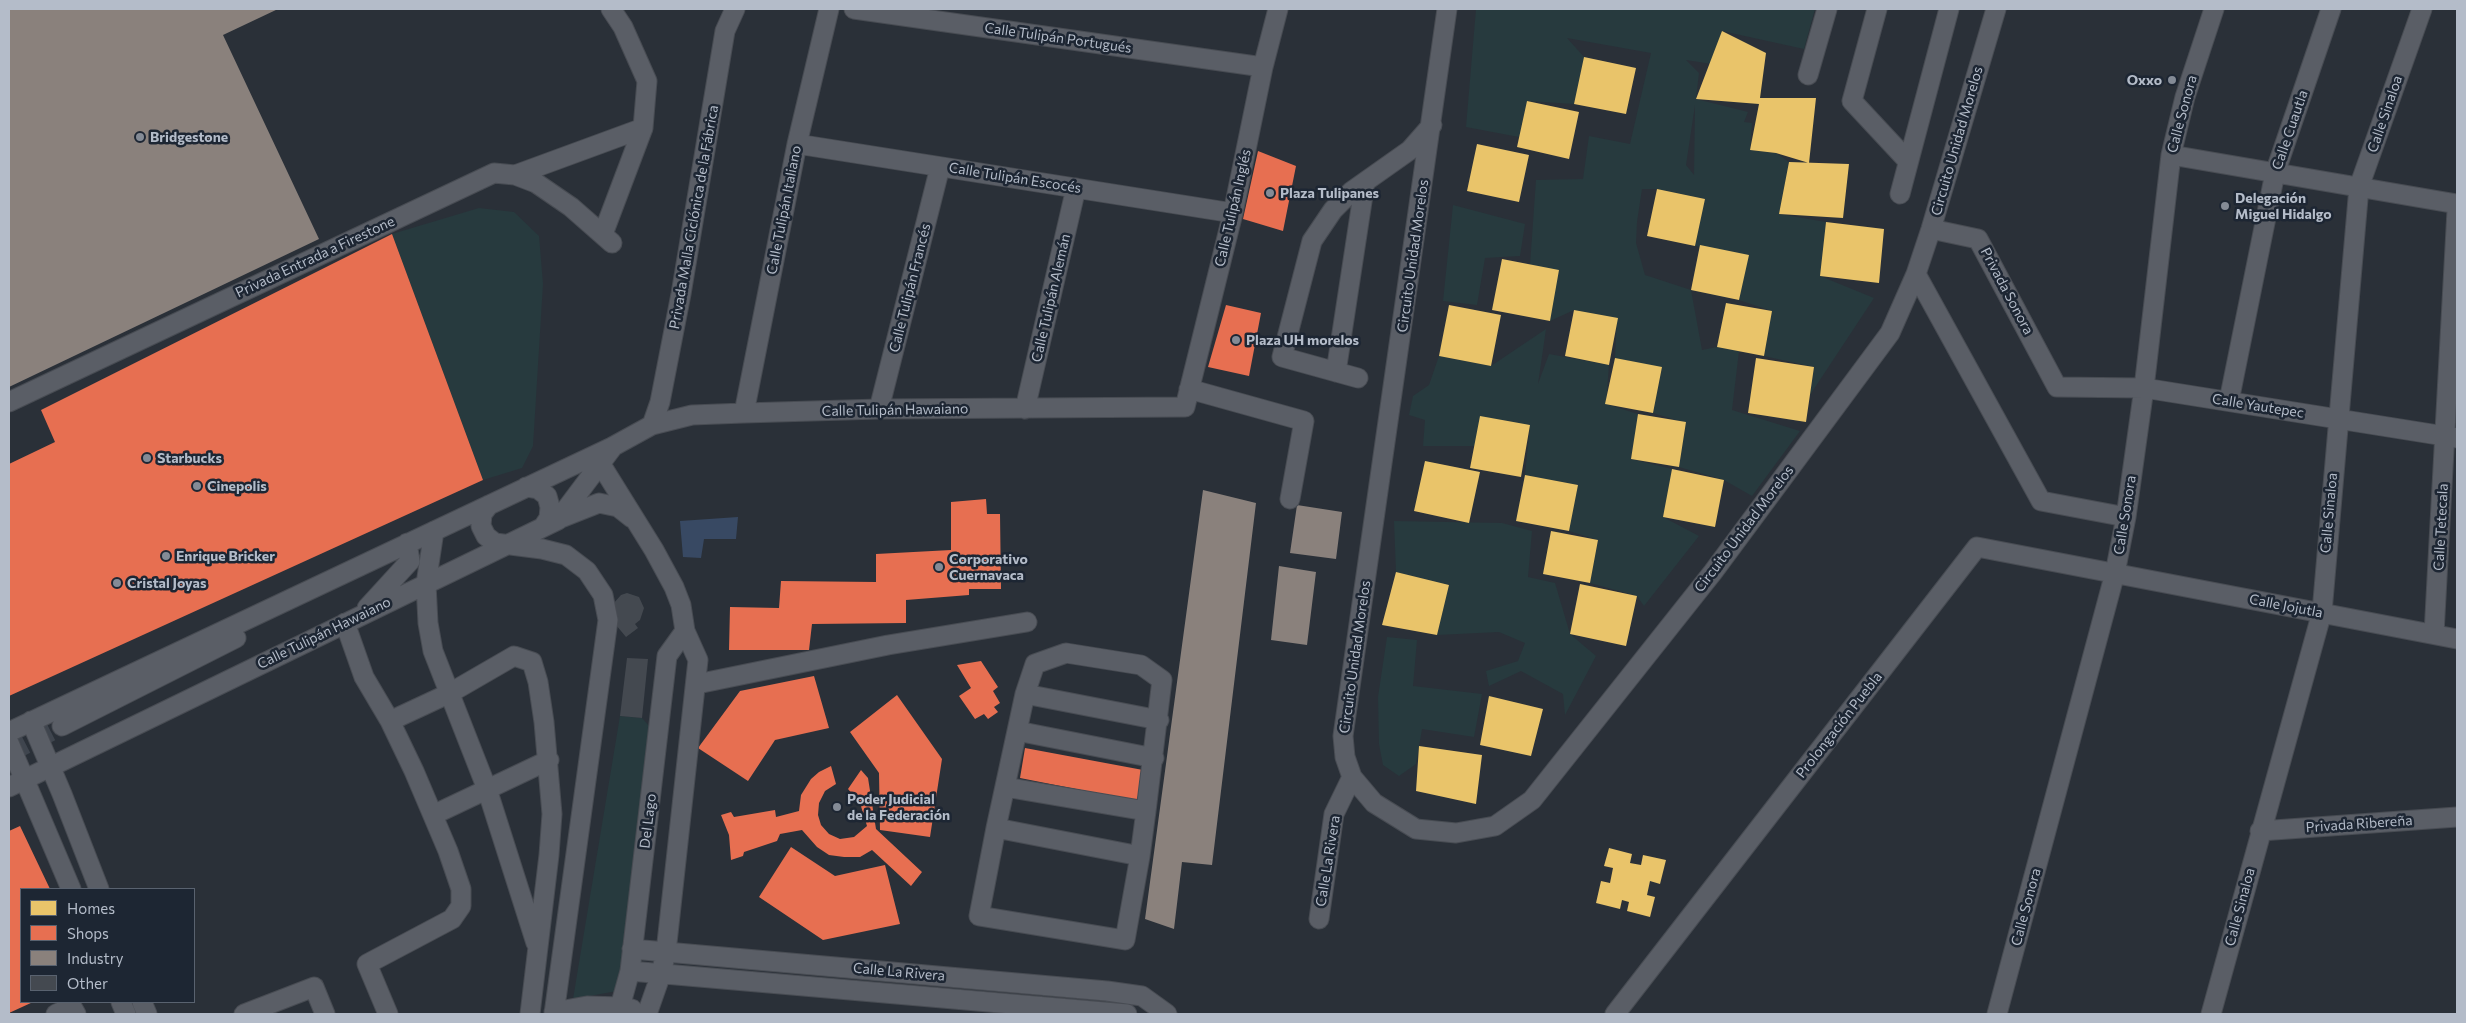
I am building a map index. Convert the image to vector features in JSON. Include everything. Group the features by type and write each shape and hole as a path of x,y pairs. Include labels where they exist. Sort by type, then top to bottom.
{"street":[{"path":"515,175 643,128 647,81 623,27 611,9"},
{"name":"Privada Malla Ciclónica de la Fábrica","path":"652,425 660,402 681,294 725,31 735,9"},
{"name":"Calle Tulipán Italiano","path":"744,413 797,144 829,9"},
{"name":"Calle Tulipán Portugués","path":"854,9 1263,67"},
{"name":"Calle Tulipán Inglés","path":"1185,407 1233,213 1263,67 1278,9"},
{"name":"Circuito Unidad Morelos","path":"1447,9 1432,125 1343,736 1345,757 1352,777 1374,803 1416,829 1456,833 1495,826 1532,800 1713,572 1890,333 1916,274 1931,229 1996,9"},
{"path":"1808,75 1827,9"},
{"path":"1877,9 1852,101 1907,160"},
{"path":"1900,194 1907,160 1949,9"},
{"name":"Calle Sonora","path":"1998,1014 2115,573 2126,517 2144,388 2171,155 2185,97 2214,9"},
{"name":"Calle Cuautla","path":"2229,402 2275,173 2331,9"},
{"name":"Calle Sinaloa","path":"2211,1014 2322,612 2337,418 2359,187 2422,9"},
{"path":"1358,378 1282,357 1312,241 1333,210 1352,191 1410,150 1432,125"},
{"name":"Privada Entrada a Firestone","path":"9,402 494,173 515,175 536,183 607,239 643,128"},
{"name":"Calle Tulipán Escocés","path":"797,144 1233,213"},
{"path":"2171,155 2457,204"},
{"name":"Calle Tulipán Francés","path":"879,409 940,167"},
{"path":"1336,372 1365,182"},
{"name":"Calle Tulipán Alemán","path":"1025,409 1076,188"},
{"name":"Calle Tetecala","path":"2434,634 2452,437 2457,210"},
{"name":"Privada Sonora","path":"1931,229 1978,238 2057,387"},
{"path":"1916,274 2041,501 2126,517"},
{"name":"Calle Yautepec","path":"2057,387 2144,388 2452,437"},
{"path":"1189,389 1304,421 1290,499"},
{"name":"Calle Tulipán Hawaiano","path":"17,783 550,524 598,459 612,447 652,425 692,416 744,413 879,409 1185,407"},
{"path":"489,505 482,514 481,526 486,536 495,543 542,549 566,555 587,571 603,594 608,620 554,1013 587,1006 647,1014 661,974 666,952 697,684 698,660 685,631 681,605 674,587 654,550 634,521 598,459"},
{"name":"Calle Tulipán Hawaiano","path":"9,732 526,487 598,459"},
{"path":"526,487 538,489 546,496 550,512 550,524 580,509 600,503 618,507 634,521"},
{"path":"434,530 426,584 428,623 433,651 487,789 537,949"},
{"path":"388,1014 367,964 452,919 461,906 461,889 433,815 390,721 364,676 352,620 410,561 407,543"},
{"name":"Prolongación Puebla","path":"1615,1014 1977,547 2115,573"},
{"name":"Calle Jojutla","path":"2115,573 2457,639"},
{"path":"62,726 291,610 328,581"},
{"path":"697,684 888,644 1026,622"},
{"name":"Del Lago","path":"620,1010 630,971 667,656 685,631"},
{"path":"1066,653 1141,665 1162,680 1159,720 1140,856 1125,940 979,916 1025,694 1035,664 1066,653"},
{"path":"390,721 450,693 514,656 532,662 538,682 548,760 552,814 550,847 530,1014"},
{"path":"1025,694 1159,720"},
{"path":"31,721 99,888"},
{"path":"1017,731 1154,758"},
{"path":"9,743 17,783 71,888"},
{"path":"433,815 548,760"},
{"name":"Calle La Rivera","path":"1319,919 1334,814 1352,777"},
{"path":"1005,787 1146,811"},
{"name":"Privada Ribereña","path":"2260,831 2457,816"},
{"path":"996,828 1140,856"},
{"name":"Calle La Rivera","path":"632,949 1107,991 1142,996 1157,1013"},
{"name":"Calle La Rivera","path":"630,971 1127,1014"},
{"path":"244,1014 314,987 325,1014"},
{"path":"1105,1012 1107,991"},
{"path":"56,1014 72,1007 76,1014"}],"green space":[{"path":"1476,9 1815,9 1804,49 1722,31 1712,64 1686,60 1699,73 1696,99 1748,112 1744,122 1752,123 1750,150 1776,153 1789,162 1779,214 1826,222 1820,276 1874,298 1810,395 1814,367 1764,356 1772,311 1739,300 1748,255 1695,246 1705,199 1657,189 1642,189 1637,222 1636,243 1645,275 1691,290 1702,350 1717,347 1739,351 1732,410 1800,431 1752,496 1724,480 1679,467 1686,423 1653,413 1662,368 1615,358 1617,318 1574,310 1550,321 1530,265 1536,180 1583,179 1589,136 1630,144 1651,53 1567,38 1584,57 1574,104 1527,101 1519,137 1466,127","holes":["1695,105 1694,175 1686,165"]},
{"path":"1453,205 1525,224 1520,256 1485,258 1477,305 1443,301"},
{"path":"479,208 514,212 539,236 543,284 533,446 522,468 483,480 392,234"},
{"path":"1546,329 1538,384 1549,354 1609,365 1606,404 1638,414 1631,459 1672,469 1663,517 1699,536 1644,606 1637,596 1590,583 1598,540 1569,531 1578,485 1525,475 1530,425 1490,418 1474,446 1423,446 1425,420 1409,415 1413,396 1429,385 1439,356 1491,366"},
{"path":"1394,521 1502,523 1532,531 1528,577 1555,583 1570,634 1596,656 1565,715 1563,694 1521,671 1489,686 1486,671 1518,661 1525,643 1499,632 1437,635 1449,585 1396,572"},
{"path":"1387,637 1417,640 1413,686 1482,694 1474,737 1422,729 1416,764 1399,776 1383,765 1379,744 1378,697"},
{"path":"620,716 642,718 658,736 617,991 573,999"}],"water":[{"path":"738,517 736,539 704,539 701,558 683,557 680,521"}],"building: Homes":[{"path":"1722,31 1766,53 1760,98 1816,98 1809,163 1776,153 1750,150 1759,104 1696,99"},
{"path":"1584,57 1636,68 1626,114 1574,104"},
{"path":"1527,101 1579,112 1569,159 1517,147"},
{"path":"1477,144 1529,155 1519,202 1467,191"},
{"path":"1789,162 1849,164 1843,218 1779,214"},
{"path":"1657,189 1705,199 1695,246 1647,236"},
{"path":"1826,222 1884,229 1879,283 1820,276"},
{"path":"1700,245 1749,255 1739,300 1691,290"},
{"path":"1502,259 1559,270 1550,321 1492,310"},
{"path":"1726,303 1772,311 1764,356 1717,347"},
{"path":"1449,305 1501,315 1491,366 1439,356"},
{"path":"1574,310 1618,318 1609,365 1565,356"},
{"path":"1615,358 1662,367 1653,413 1605,404"},
{"path":"1756,358 1814,367 1806,422 1748,413"},
{"path":"1638,414 1686,422 1679,467 1631,459"},
{"path":"1480,416 1530,425 1521,477 1470,468"},
{"path":"1425,461 1480,472 1469,523 1414,511"},
{"path":"1672,469 1724,480 1715,527 1663,517"},
{"path":"1525,475 1578,485 1569,531 1516,521"},
{"path":"1551,531 1598,540 1590,583 1543,574"},
{"path":"1396,572 1449,585 1437,635 1382,625"},
{"path":"1580,584 1637,596 1626,646 1570,634"},
{"path":"1489,696 1543,709 1531,756 1480,745"},
{"path":"1419,746 1482,755 1476,804 1416,791"},
{"path":"1609,848 1632,854 1630,863 1641,865 1643,855 1666,860 1660,884 1650,881 1647,895 1655,897 1650,917 1627,911 1629,902 1622,900 1620,909 1596,903 1601,881 1610,883 1613,868 1604,866"}],"building: Shops":[{"name":"Plaza Tulipanes","path":"1258,151 1296,166 1283,231 1243,219"},
{"path":"392,234 483,480 9,696 9,464 55,442 41,410"},
{"name":"Plaza UH morelos","path":"1226,305 1261,313 1249,376 1208,367"},
{"name":"Corporativo Cuernavaca","path":"986,499 987,514 1000,514 1001,589 969,589 969,595 906,600 906,623 812,624 809,650 729,650 730,607 779,608 781,581 876,582 876,554 951,550 951,502"},
{"path":"981,661 998,687 993,691 1000,703 994,707 998,712 988,719 984,714 975,719 959,696 971,688 957,665"},
{"path":"814,676 829,728 775,740 748,781 698,748 740,691"},
{"path":"897,695 942,759 930,837 880,830 879,773 850,732"},
{"path":"1025,748 1143,770 1137,801 1020,778"},
{"path":"831,766 836,784 825,791 819,803 818,815 821,825 829,834 840,839 854,837 867,826 860,803 848,789 861,770 868,778 876,829 922,872 911,886 872,850 860,857 829,855 817,847 802,830 780,834 777,841 744,852 743,856 731,860 729,835 721,815 731,812 734,817 775,810 776,817 799,811 801,795 811,779 819,772"},
{"path":"20,826 50,888 20,888 20,1003 31,1003 9,1013 9,831"},
{"path":"791,847 835,876 885,865 900,924 823,940 759,897"}],"building: Industry":[{"name":"Bridgestone","path":"9,9 278,9 223,35 319,239 9,387"},
{"path":"1203,490 1256,503 1212,865 1182,862 1174,929 1145,919"},
{"path":"1297,505 1342,512 1336,559 1290,553"},
{"path":"1279,566 1316,572 1307,645 1271,640"}],"building: Other":[{"path":"627,593 639,597 644,608 640,620 635,624 638,628 626,637 616,625 617,621 614,616 613,604 621,595"},
{"path":"627,658 648,659 642,718 620,716"}],"tunnel":[{"path":"9,753 62,726"}],"place":[{"name":"Oxxo","path":"2172,80"},
{"name":"Bridgestone","path":"140,137"},
{"name":"Plaza Tulipanes","path":"1270,193"},
{"name":"Delegación Miguel Hidalgo","path":"2225,206"},
{"name":"Plaza UH morelos","path":"1236,340"},
{"name":"Starbucks","path":"147,458"},
{"name":"Cinepolis","path":"197,486"},
{"name":"Enrique Bricker","path":"166,556"},
{"name":"Corporativo Cuernavaca","path":"939,567"},
{"name":"Cristal Joyas","path":"117,583"},
{"name":"Poder Judicial de la Federación","path":"837,807"}]}
